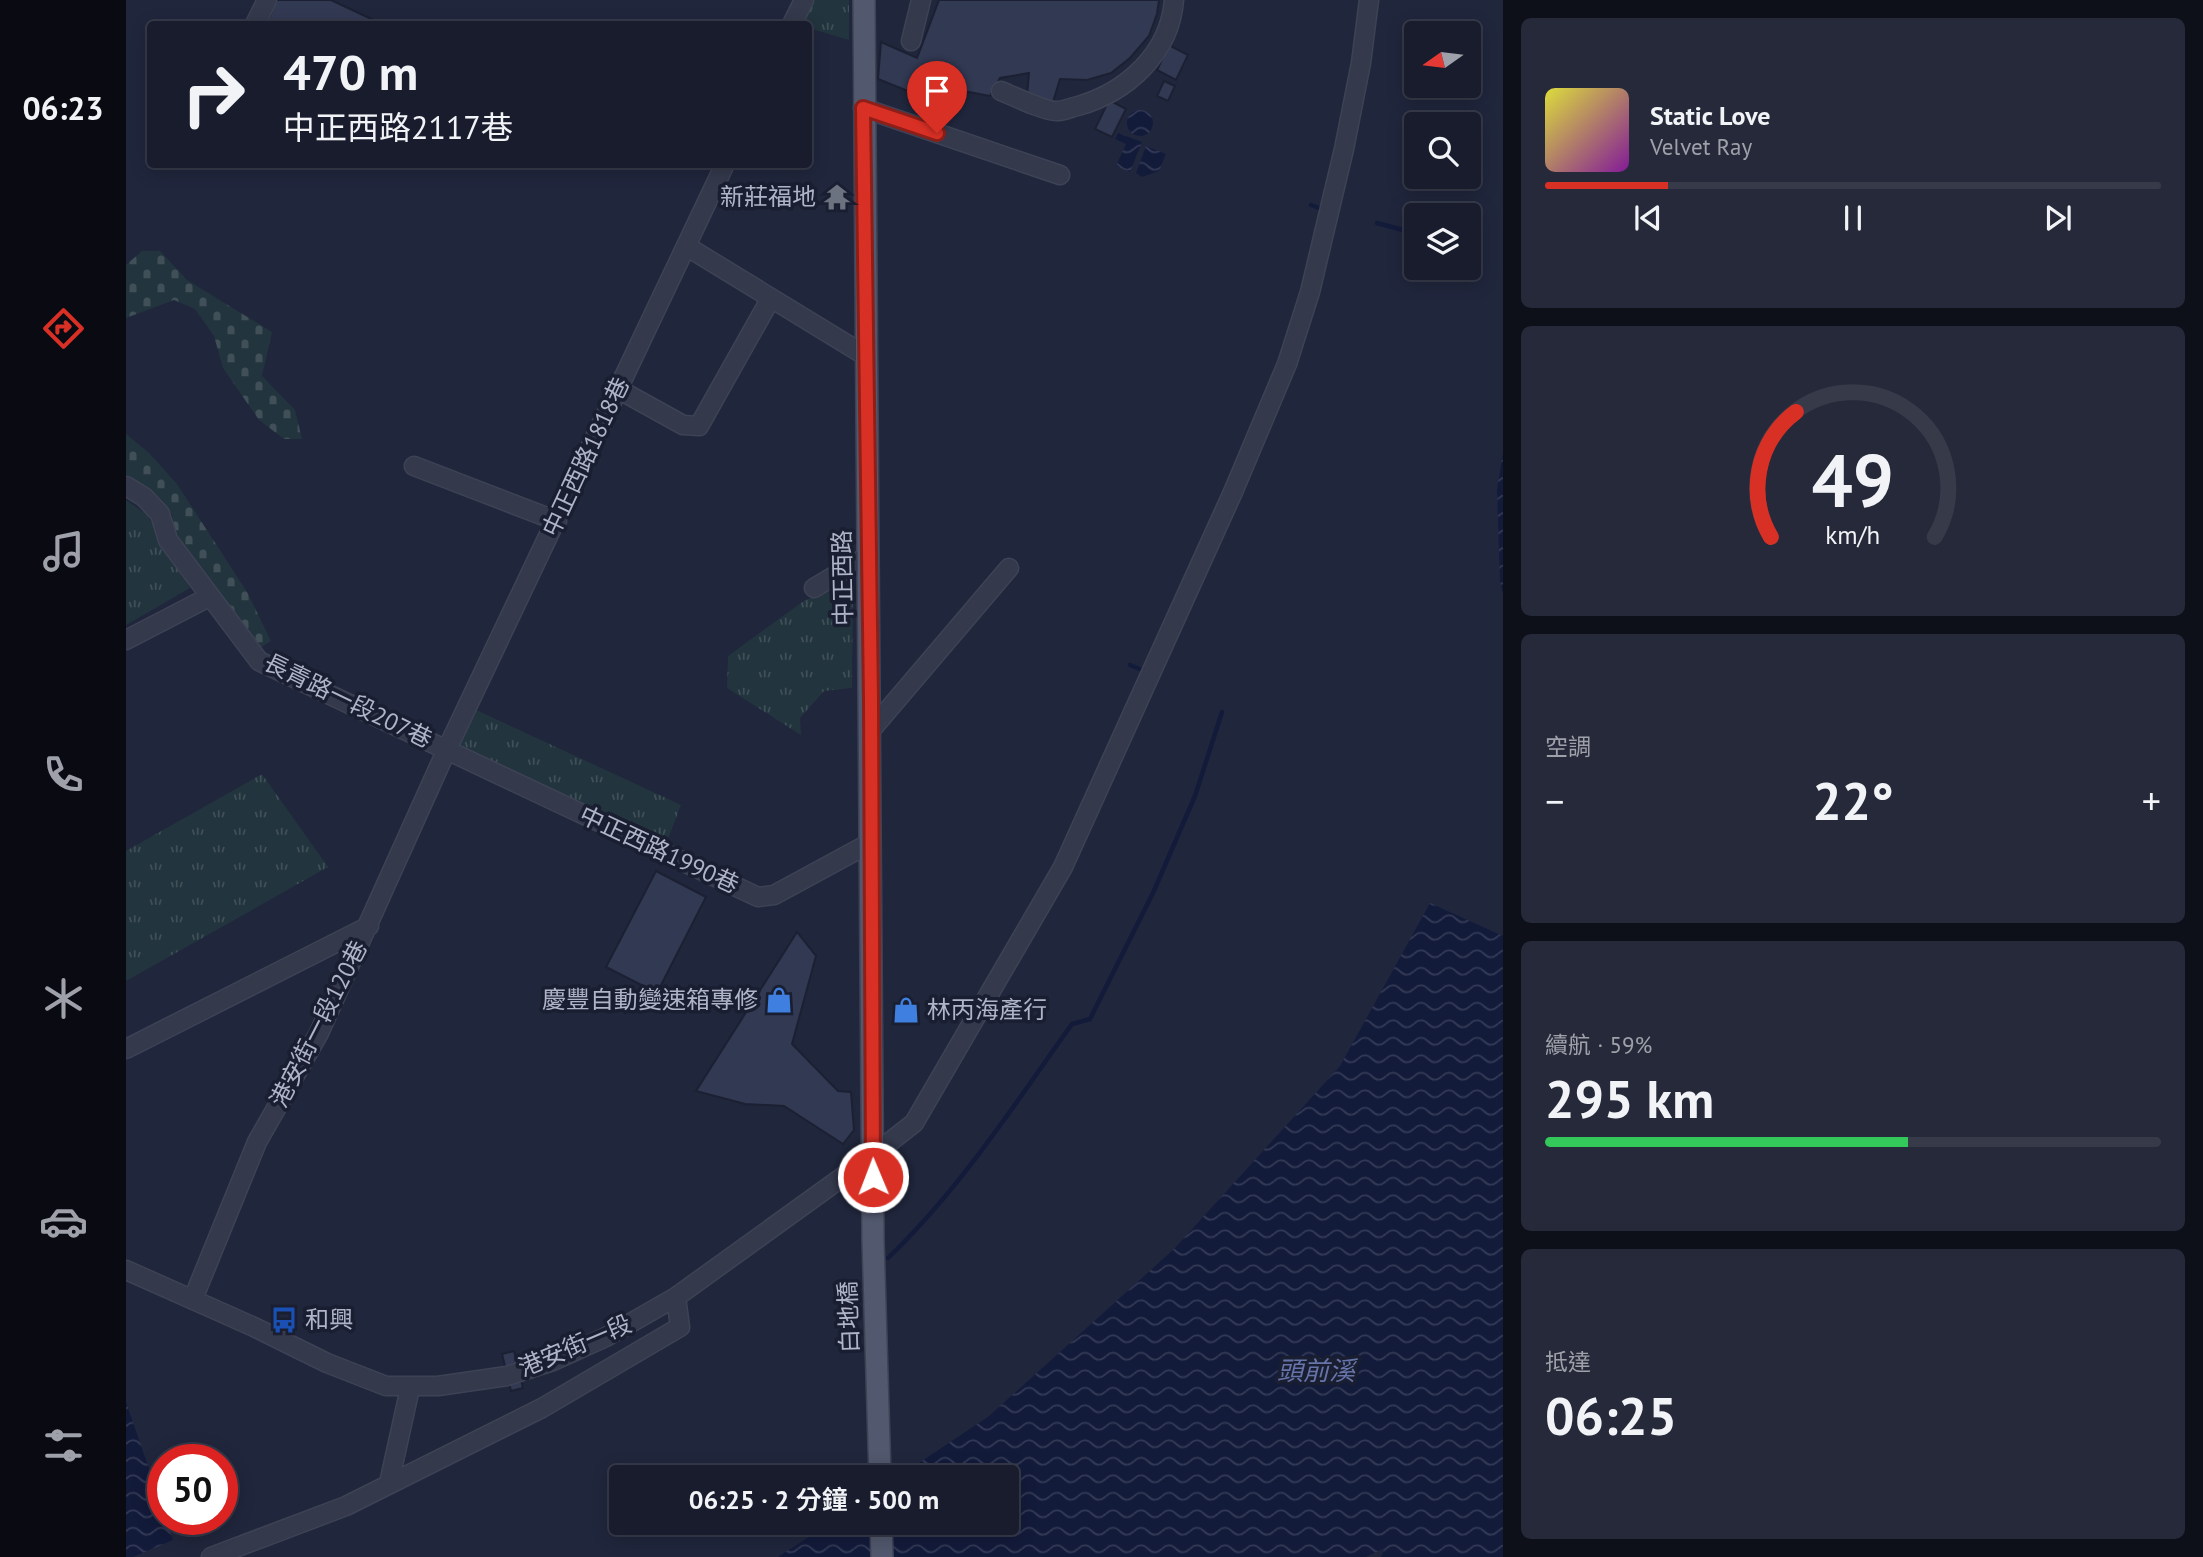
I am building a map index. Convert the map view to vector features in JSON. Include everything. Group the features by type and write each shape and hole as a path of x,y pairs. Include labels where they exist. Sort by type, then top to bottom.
{"main road":[{"name":"中正西路","path":"864,0 873,1155"},
{"name":"白地橋","path":"873,1155 880,1465"},
{"path":"881,1535 882,1557"}],"street":[{"path":"256,21 267,0"},
{"path":"794,21 804,0"},
{"path":"911,41 921,0"},
{"path":"1001,91 1056,112 1106,96 1145,67 1162,42 1174,0"},
{"name":"港安街一段","path":"126,1270 327,1363 386,1386 410,1388 507,1376 553,1361 606,1337 676,1297 914,1123 1063,867 1233,492 1287,364 1310,292 1344,149 1361,63 1369,0"},
{"path":"863,108 1060,175"},
{"name":"中正西路1818巷","path":"447,749 723,168"},
{"path":"685,246 866,356"},
{"path":"618,389 683,425 699,426 771,298"},
{"path":"414,466 557,521"},
{"name":"長青路一段207巷","path":"126,485 144,497 160,514 167,540 259,660 447,749"},
{"path":"814,588 868,556"},
{"path":"871,730 1009,568"},
{"path":"126,639 209,597"},
{"name":"中正西路1990巷","path":"447,749 758,897 774,895 870,843"},
{"name":"港安街一段120巷","path":"193,1299 257,1142 318,1034 447,749"},
{"path":"126,1049 369,926"},
{"path":"211,1557 346,1506 542,1408 680,1327 676,1297"},
{"path":"390,1483 410,1388"}],"green space":[{"path":"807,0 849,0 849,40 812,29 812,21 797,21"},
{"path":"142,251 160,251 187,280 272,332 262,376 295,410 302,439 284,439 259,420 223,368 214,336 195,309 174,300 126,318 126,265"},
{"path":"126,434 149,453 177,484 247,592 271,641 258,649 175,537 172,514 147,488 126,475"},
{"path":"126,500 147,515 190,588 126,625"},
{"path":"853,584 852,688 824,691 800,718 801,735 727,688 728,656 805,600"},
{"path":"472,708 681,805 664,849 453,747"},
{"path":"262,774 328,867 126,981 126,851"}],"water":[{"path":"1140,110 1149,114 1153,123 1149,132 1140,136 1131,132 1127,123 1131,114"},
{"path":"1118,133 1142,142 1130,172 1116,166 1126,144 1115,139"},
{"path":"1146,146 1166,154 1159,171 1142,177 1136,173"},
{"path":"1503,453 1503,594 1500,581 1497,489"},
{"name":"頭前溪","path":"1430,903 1503,936 1503,1557 1381,1557 1385,1548 1366,1557 778,1557 812,1535 1019,1535 1019,1465 916,1465 989,1416 1174,1249 1340,1066"},
{"path":"126,1402 147,1463 147,1535 171,1535 173,1540 133,1557 126,1557"}],"building":[{"path":"277,0 331,0 376,21 267,21"},
{"path":"939,0 1159,0 1149,36 1130,58 1111,73 1087,80 1060,79 1053,102 1027,96 1029,73 1000,78 990,96 963,91 955,110 878,79 881,42 917,58"},
{"path":"1169,45 1188,55 1176,80 1157,70"},
{"path":"1164,81 1175,86 1168,101 1157,96"},
{"path":"1109,100 1126,109 1112,137 1095,129"},
{"name":"新莊福地","path":"842,190 846,198 833,205 829,197"},
{"path":"656,871 706,897 657,993 606,967"},
{"name":"慶豐自動變速箱專修","path":"797,932 816,956 792,1044 838,1091 851,1092 854,1130 843,1144 784,1106 745,1104 696,1091"},
{"path":"514,1351 523,1388 511,1391 502,1354"}],"waterway":[{"path":"1311,205 1319,208"},
{"path":"1377,223 1403,230"},
{"path":"1130,665 1140,669"},
{"path":"888,1258 963,1175 1072,1024 1090,1019 1153,893 1195,796 1222,712"}],"place":[{"name":"新莊福地","path":"837,197"},
{"name":"慶豐自動變速箱專修","path":"779,1000"},
{"name":"林丙海產行","path":"906,1010"},
{"name":"和興","path":"284,1320"}],"route":[{"path":"873,1177 871,700 863,108 937,133"}]}
